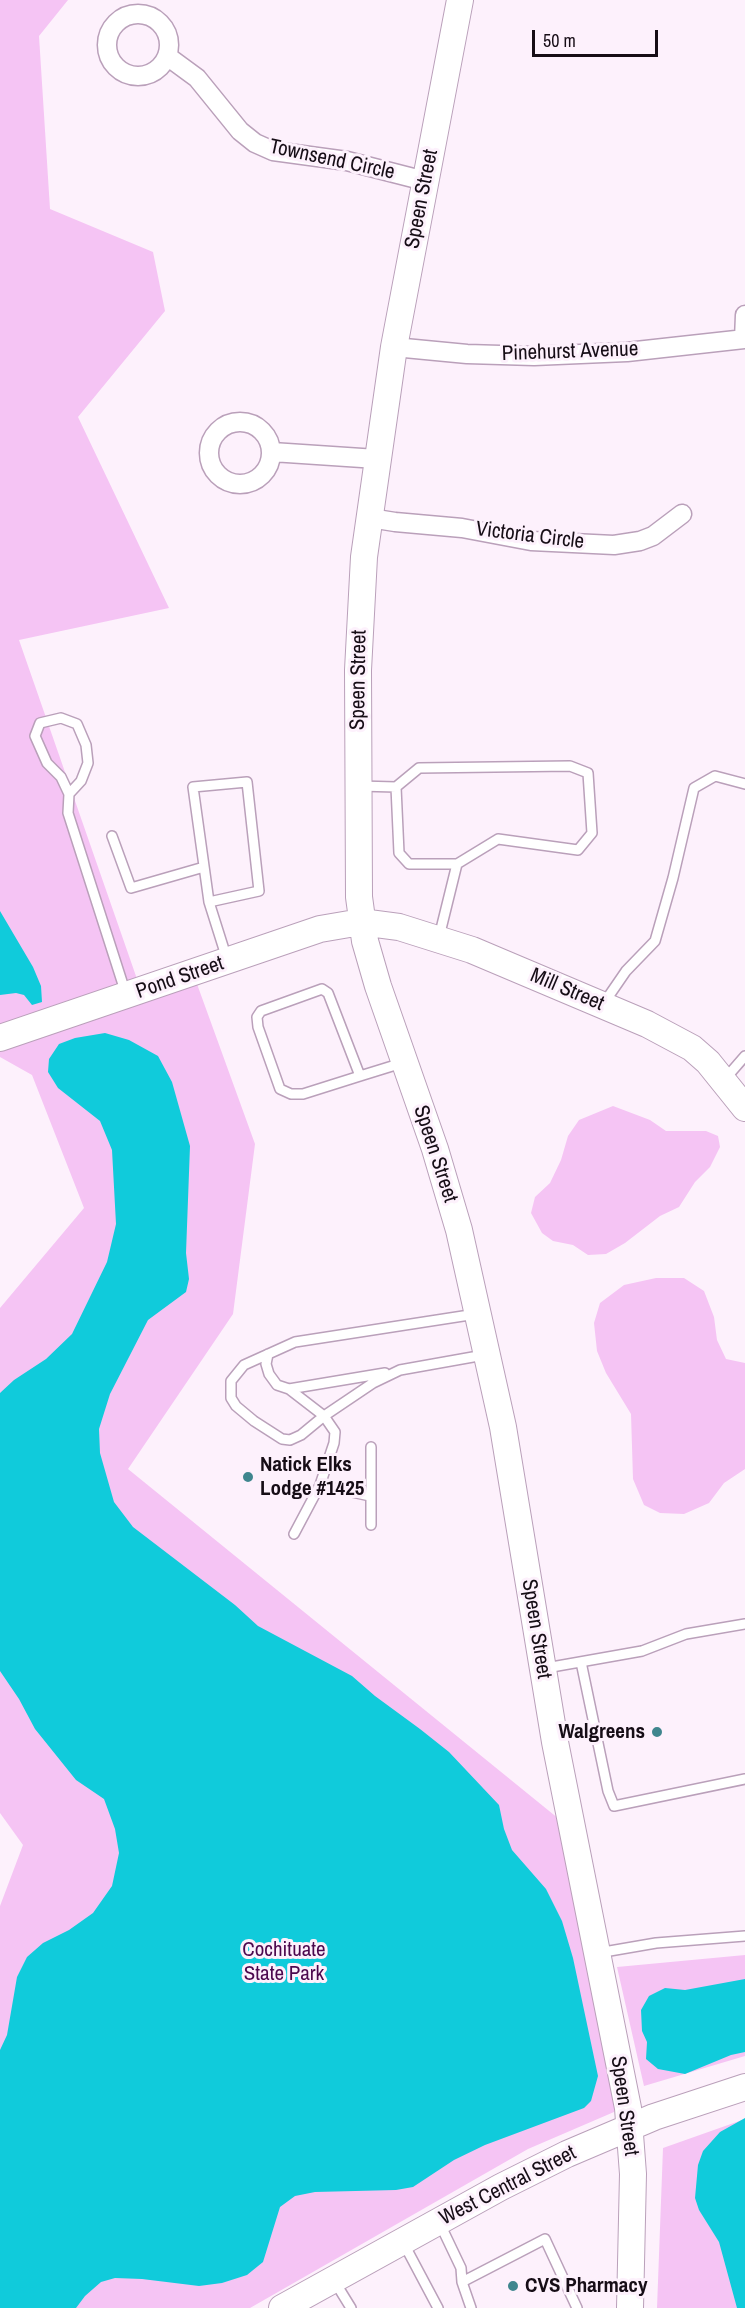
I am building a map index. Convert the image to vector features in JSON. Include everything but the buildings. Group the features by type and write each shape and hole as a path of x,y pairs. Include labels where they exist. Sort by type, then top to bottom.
{"street":[{"name":"Speen Street","path":"460,0 394,346 364,557 360,632 358,786 361,922 378,986 447,1189 464,1248 513,1478 564,1789 630,2127 633,2174 630,2308"},
{"name":"Townsend Circle","path":"167,56 197,78 240,131 255,143 273,151 347,161 425,181"},
{"path":"745,315 745,339"},
{"name":"Pinehurst Avenue","path":"394,346 457,353 545,356 627,352 745,339"},
{"path":"272,452 377,459"},
{"name":"Victoria Circle","path":"370,518 462,528 531,541 614,545 640,541 653,536 682,514"},
{"name":"Mill Street","path":"361,922 399,927 492,958 647,1024 692,1048 724,1079 745,1108"},
{"name":"Pond Street","path":"0,1038 320,929 361,922"},
{"name":"West Central Street","path":"298,2304 334,2280 403,2241 534,2171 630,2127 745,2087"}],"lane":[{"path":"69,794 81,781 88,764 86,745 77,724 61,718 40,723 35,736 47,763 61,777 69,794 68,813 127,996"},
{"path":"358,786 396,787 420,768 570,766 588,773 591,833 578,850 498,839 457,864 409,864 399,853 396,787"},
{"path":"602,1005 626,971 655,940 673,878 694,788 715,776 745,784"},
{"path":"209,902 259,891 247,782 192,787 209,902 227,961"},
{"path":"112,836 131,888 204,867"},
{"path":"438,939 457,864"},
{"path":"360,1076 328,993 322,989 261,1011 257,1017 258,1027 280,1089 291,1094 303,1094 404,1063"},
{"path":"724,1079 745,1056"},
{"path":"400,1370 373,1383 324,1416 301,1435 290,1440 282,1439 236,1406 230,1390 235,1373 244,1365 295,1342 479,1314"},
{"path":"268,1353 266,1364 269,1374 277,1385 289,1389 324,1416 335,1432 334,1443 320,1485 294,1534"},
{"path":"289,1389 488,1354"},
{"path":"371,1447 371,1525"},
{"path":"320,1485 370,1496"},
{"path":"543,1668 642,1651 694,1633 745,1624"},
{"path":"581,1662 608,1791 614,1806 745,1779"},
{"path":"597,1953 688,1940 745,1936"},
{"path":"439,2222 461,2268 462,2282 471,2308"},
{"path":"462,2282 545,2239 577,2308"},
{"path":"403,2241 438,2308"},
{"path":"334,2280 351,2308"}],"green space":[{"name":"Cochituate State Park","path":"0,0 68,0 39,36 50,209 153,252 165,311 78,417 169,608 19,640 145,1002 197,984 255,1144 233,1314 128,1469 559,1819 615,2100 614,2112 528,2149 250,2308 0,2308 0,1906 23,1845 0,1813 0,1308 84,1208 32,1075 0,1057"},
{"path":"613,1106 650,1120 666,1131 706,1131 718,1136 720,1147 710,1167 695,1182 679,1207 660,1216 625,1243 606,1254 588,1255 573,1245 553,1241 542,1233 531,1213 535,1197 550,1183 561,1160 568,1136 579,1120"},
{"path":"656,1278 684,1278 704,1291 714,1317 717,1340 726,1359 745,1363 745,1469 724,1483 709,1503 684,1514 660,1513 644,1505 633,1479 631,1414 606,1373 597,1351 594,1323 600,1303 624,1285"},
{"path":"745,1955 745,2056 644,2086 617,1967"},
{"path":"745,2119 745,2308 657,2308 663,2148"}],"water":[{"path":"0,911 33,967 41,986 42,1002 32,1005 24,995 16,993 0,995"},
{"name":"Cochituate State Park","path":"105,1033 129,1040 158,1056 172,1082 190,1146 186,1253 189,1279 186,1292 148,1320 110,1394 99,1429 100,1453 114,1502 133,1527 235,1605 258,1626 352,1676 420,1729 449,1752 499,1805 504,1829 512,1850 546,1889 562,1921 573,1958 598,2076 591,2101 584,2108 485,2145 454,2160 413,2187 396,2190 315,2192 295,2196 280,2207 263,2262 247,2275 222,2283 199,2286 115,2278 101,2282 85,2296 76,2308 0,2308 0,2050 7,2035 17,1977 27,1957 43,1943 69,1930 93,1913 112,1886 119,1853 115,1829 104,1799 76,1780 35,1729 19,1699 0,1671 0,1393 14,1380 46,1359 72,1334 107,1262 116,1224 112,1150 100,1121 58,1088 48,1072 49,1059 59,1044 75,1038"},
{"path":"745,1979 745,2052 731,2055 685,2074 658,2069 646,2059 647,2042 642,2031 641,2010 649,1996 665,1988 685,1990"},
{"path":"745,2118 745,2308 737,2308 719,2242 699,2210 695,2198 698,2165 703,2151 720,2132"}],"place":[{"name":"Natick Elks Lodge #1425","path":"248,1477"},
{"name":"Walgreens","path":"657,1732"},
{"name":"CVS Pharmacy","path":"513,2286"}]}
